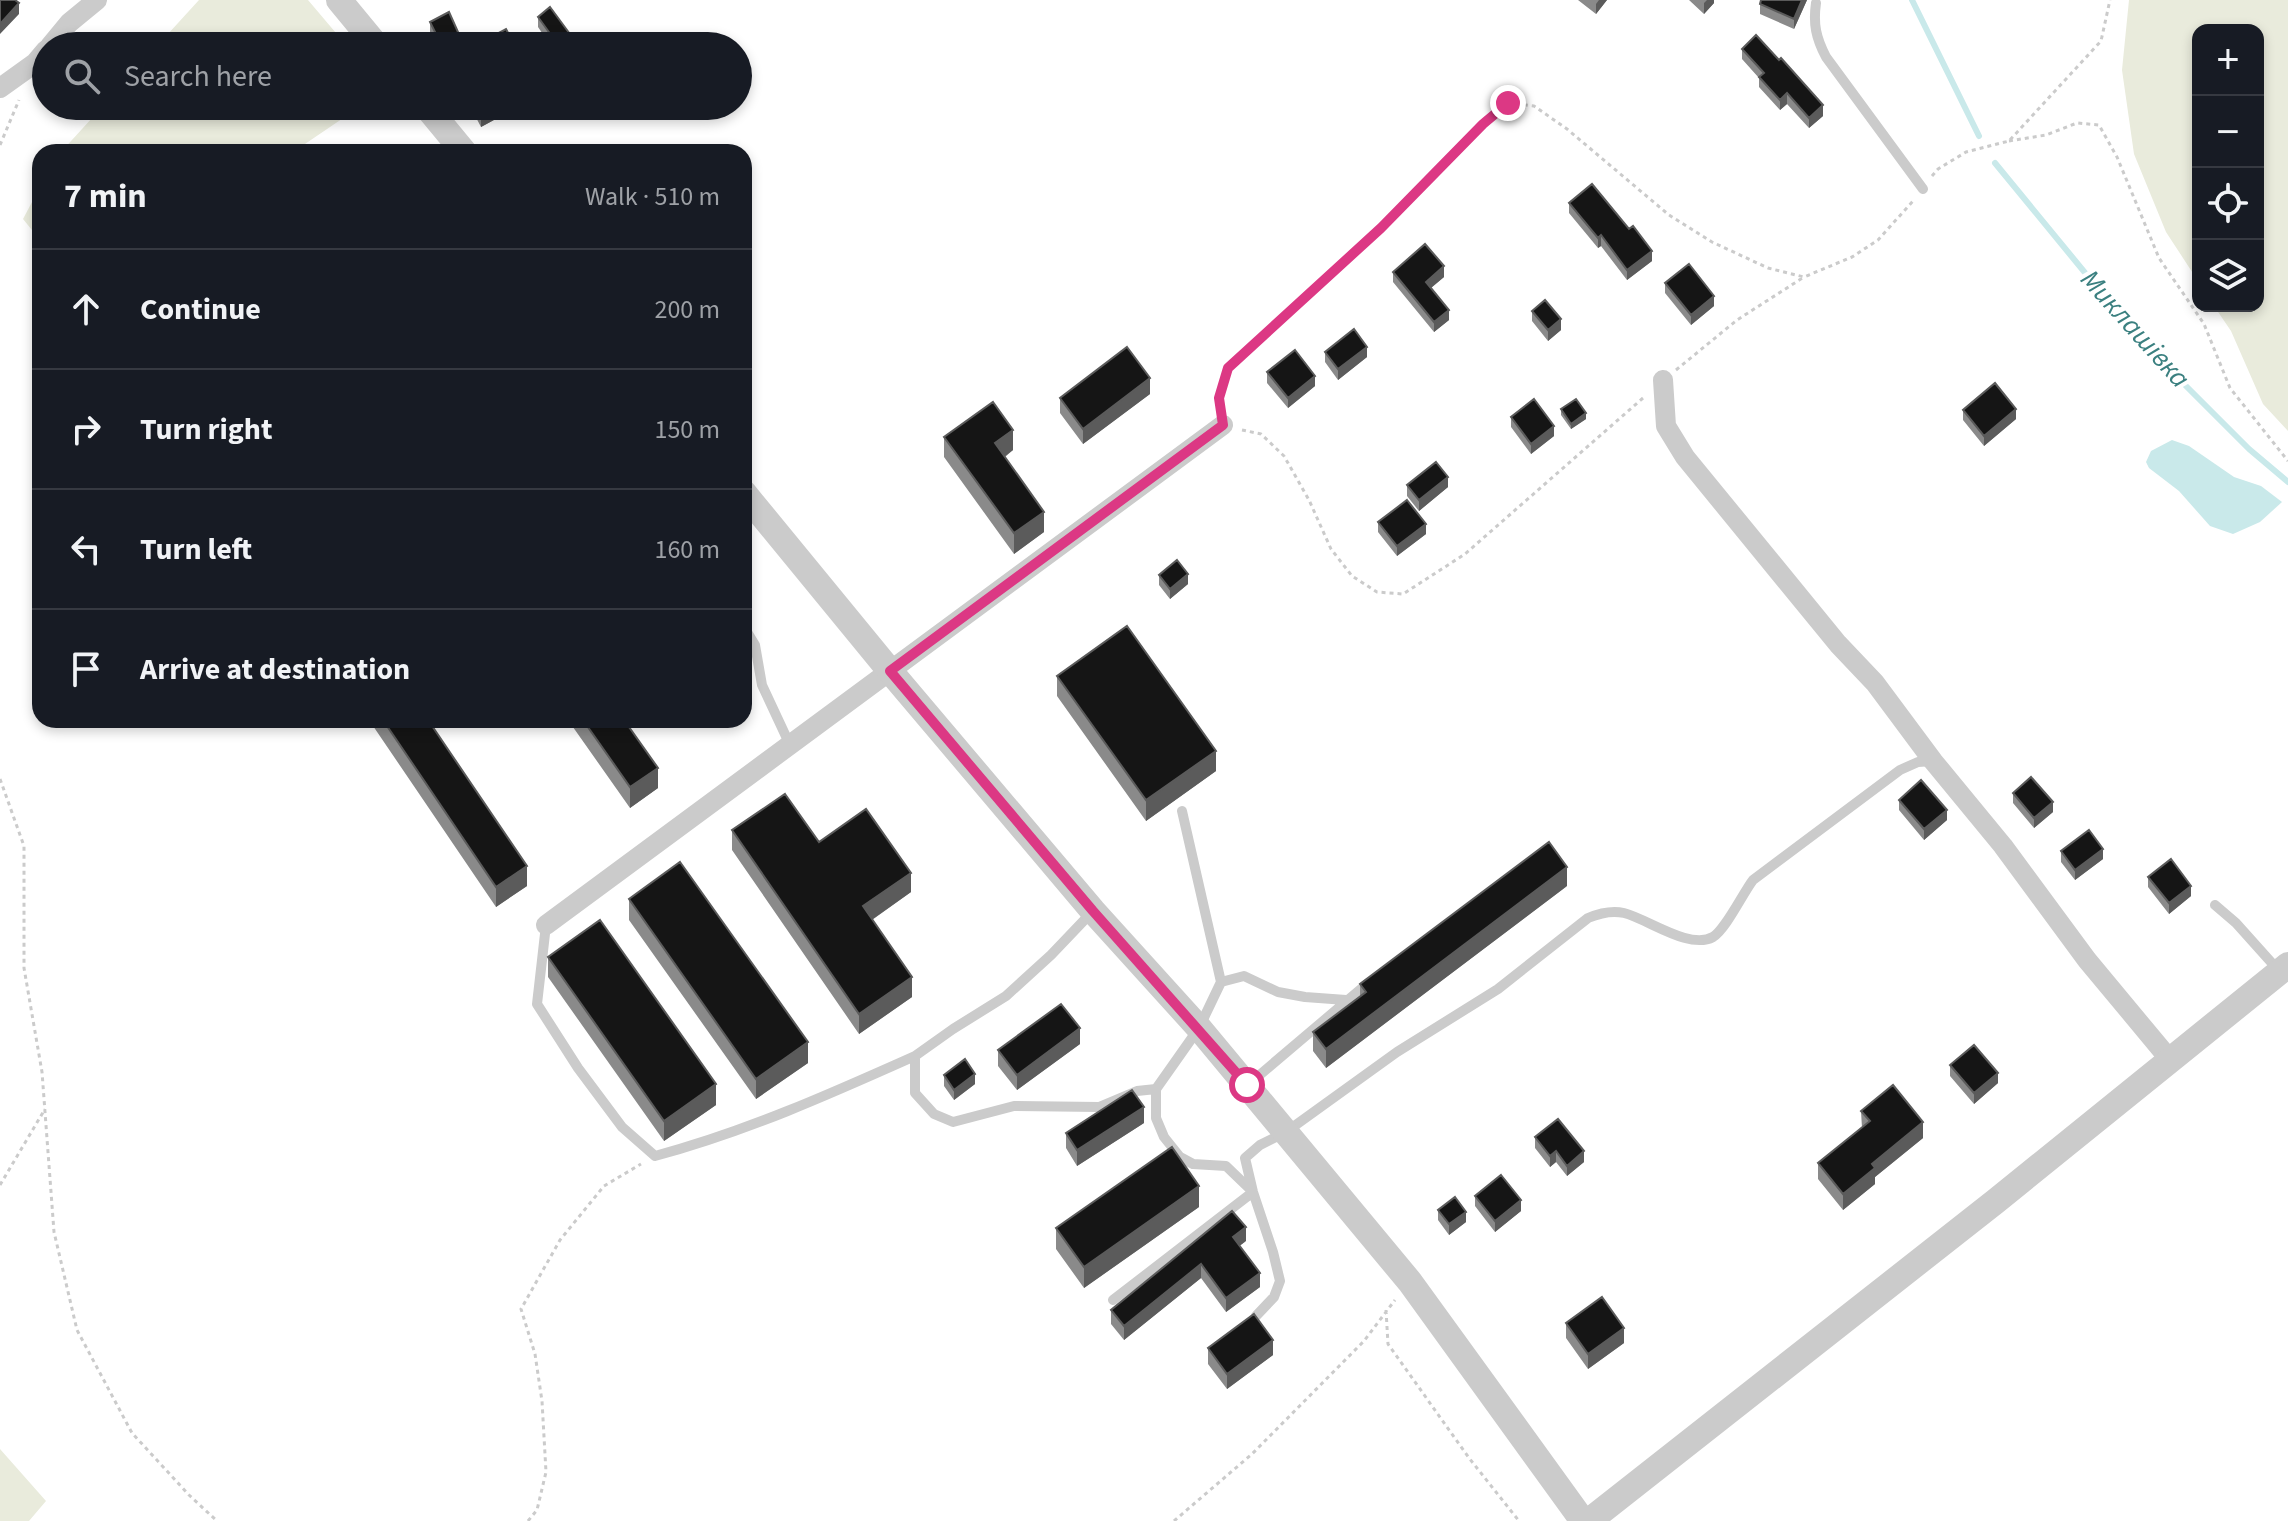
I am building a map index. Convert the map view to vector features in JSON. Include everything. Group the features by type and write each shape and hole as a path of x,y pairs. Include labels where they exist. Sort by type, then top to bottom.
{"street":[{"path":"62,32 97,0"},
{"path":"339,0 365,32"},
{"path":"0,88 32,63"},
{"path":"438,120 457,144"},
{"path":"1663,380 1666,426 1685,457 1838,644 1875,683 1933,761 2003,846 2087,960 2171,1061"},
{"path":"546,925 1223,425"},
{"path":"752,503 890,671 1093,911 1199,1028 1410,1282 1586,1521 1959,1231 2284,969"}],"lane":[{"path":"1816,3 1814,20 1817,40 1826,57 1923,189"},
{"path":"752,640 762,685 790,745"},
{"path":"1256,1316 1274,1297 1280,1281 1245,1158 1260,1145 1286,1132 1397,1052 1498,989 1588,918 1603,912 1623,912 1692,940 1713,937 1729,919 1753,880 1900,770 1918,762 1933,761"},
{"path":"1182,811 1221,982 1199,1028 1156,1089 1156,1118 1164,1137 1180,1157 1193,1164 1226,1166 1253,1192"},
{"path":"2215,905 2284,969"},
{"path":"546,925 537,1004 578,1068 622,1127 655,1156 797,1108 915,1056 1006,996 1093,911"},
{"path":"1221,982 1244,976 1278,992 1346,1000"},
{"path":"1247,1085 1371,981"},
{"path":"915,1056 915,1093 934,1114 953,1122 1014,1106 1099,1107 1137,1091 1156,1089"},
{"path":"1113,1300 1253,1192"}],"path":[{"path":"2009,141 2101,41 2110,0"},
{"path":"0,145 32,78"},
{"path":"1804,277 1768,268 1712,242 1669,215 1567,129 1534,106 1508,103 1483,124 1381,228 1228,368 1219,398 1223,425 1261,434 1284,456 1309,500 1331,549 1352,576 1377,592 1403,594 1465,554 1663,380 1737,320 1804,277 1852,257 1878,240 1938,169 1966,152 2046,135 2077,123 2099,125 2117,157 2159,258 2204,324 2230,388 2288,461"},
{"path":"0,779 24,846 24,968 42,1072 54,1232 77,1330 132,1433 217,1521"},
{"path":"0,1185 45,1109"},
{"path":"528,1521 537,1510 546,1472 538,1370 521,1309 560,1240 604,1186 655,1156"},
{"path":"1174,1521 1252,1454 1364,1341 1410,1282"},
{"path":"1386,1310 1388,1344 1469,1458 1519,1521"}],"shaded area":[{"path":"199,0 308,0 335,32 170,32"},
{"path":"2129,0 2288,0 2288,431 2263,404 2231,331 2218,312 2264,312 2264,24 2192,24 2192,272 2166,232 2134,154 2122,70"},
{"path":"90,120 340,120 305,144 68,144"},
{"path":"32,202 32,230 23,219"},
{"path":"0,1449 46,1501 29,1521 0,1521"}],"water":[{"path":"2172,440 2189,446 2234,477 2261,486 2282,502 2260,522 2233,534 2210,526 2179,491 2149,468 2146,462 2151,451"}],"building":[{"path":"0,0 19,3 0,24"},
{"path":"1761,0 1802,0 1794,19 1760,4"},
{"path":"550,7 568,32 549,32 538,17"},
{"path":"449,12 458,32 435,32 430,22"},
{"path":"1756,35 1823,105 1809,118 1787,93 1780,100 1759,77 1764,73 1742,49"},
{"path":"1592,184 1629,229 1633,226 1652,251 1627,270 1601,235 1598,238 1569,203"},
{"path":"1425,244 1444,266 1426,282 1449,310 1434,322 1393,272"},
{"path":"1689,264 1714,296 1691,315 1665,283"},
{"path":"1545,300 1561,319 1548,330 1532,311"},
{"path":"1354,329 1367,347 1338,369 1325,352"},
{"path":"1127,347 1150,378 1083,429 1060,398"},
{"path":"1295,350 1315,376 1288,398 1267,372"},
{"path":"1995,383 2016,409 1984,436 1963,410"},
{"path":"1534,399 1554,426 1531,444 1511,417"},
{"path":"1576,399 1586,413 1571,424 1561,409"},
{"path":"993,402 1013,430 995,443 1044,512 1014,533 944,437"},
{"path":"1436,462 1448,477 1419,500 1407,485"},
{"path":"1407,500 1426,524 1397,546 1378,522"},
{"path":"1177,560 1188,574 1170,589 1159,575"},
{"path":"1127,626 1216,751 1146,800 1057,676"},
{"path":"388,728 433,728 527,866 496,887"},
{"path":"589,728 630,728 658,768 630,787"},
{"path":"2031,777 2053,802 2034,818 2013,793"},
{"path":"1921,780 1947,810 1924,829 1899,800"},
{"path":"785,794 819,842 866,809 911,873 863,906 912,977 859,1014 732,830"},
{"path":"2089,830 2103,849 2075,870 2061,851"},
{"path":"1549,842 1567,867 1326,1049 1313,1032 1366,992 1360,984"},
{"path":"2171,859 2191,886 2169,903 2148,877"},
{"path":"680,862 808,1042 756,1079 629,899"},
{"path":"600,920 716,1084 664,1121 548,957"},
{"path":"1061,1004 1080,1028 1017,1075 998,1050"},
{"path":"1974,1045 1998,1073 1974,1093 1950,1065"},
{"path":"965,1059 975,1074 954,1090 944,1075"},
{"path":"1893,1085 1923,1122 1872,1164 1875,1168 1843,1194 1818,1163 1870,1121 1861,1111"},
{"path":"1132,1090 1144,1107 1077,1150 1066,1133"},
{"path":"1558,1119 1584,1151 1567,1166 1556,1151 1550,1156 1535,1137"},
{"path":"1172,1147 1199,1186 1084,1267 1056,1228"},
{"path":"1501,1175 1521,1200 1495,1221 1475,1196"},
{"path":"1455,1197 1466,1212 1449,1224 1438,1210"},
{"path":"1232,1211 1246,1227 1233,1237 1260,1273 1226,1298 1201,1264 1124,1326 1111,1310"},
{"path":"1602,1297 1624,1328 1588,1354 1566,1323"},
{"path":"1254,1314 1273,1340 1227,1374 1208,1348"}],"waterway":[{"name":"Миклашівка","path":"1912,0 1979,136"},
{"name":"Миклашівка","path":"1995,163 2141,341 2249,449 2288,482"}],"route":[{"path":"1247,1085 1093,911 890,671 1223,425 1219,398 1228,368 1381,228 1483,124 1508,103"}]}
